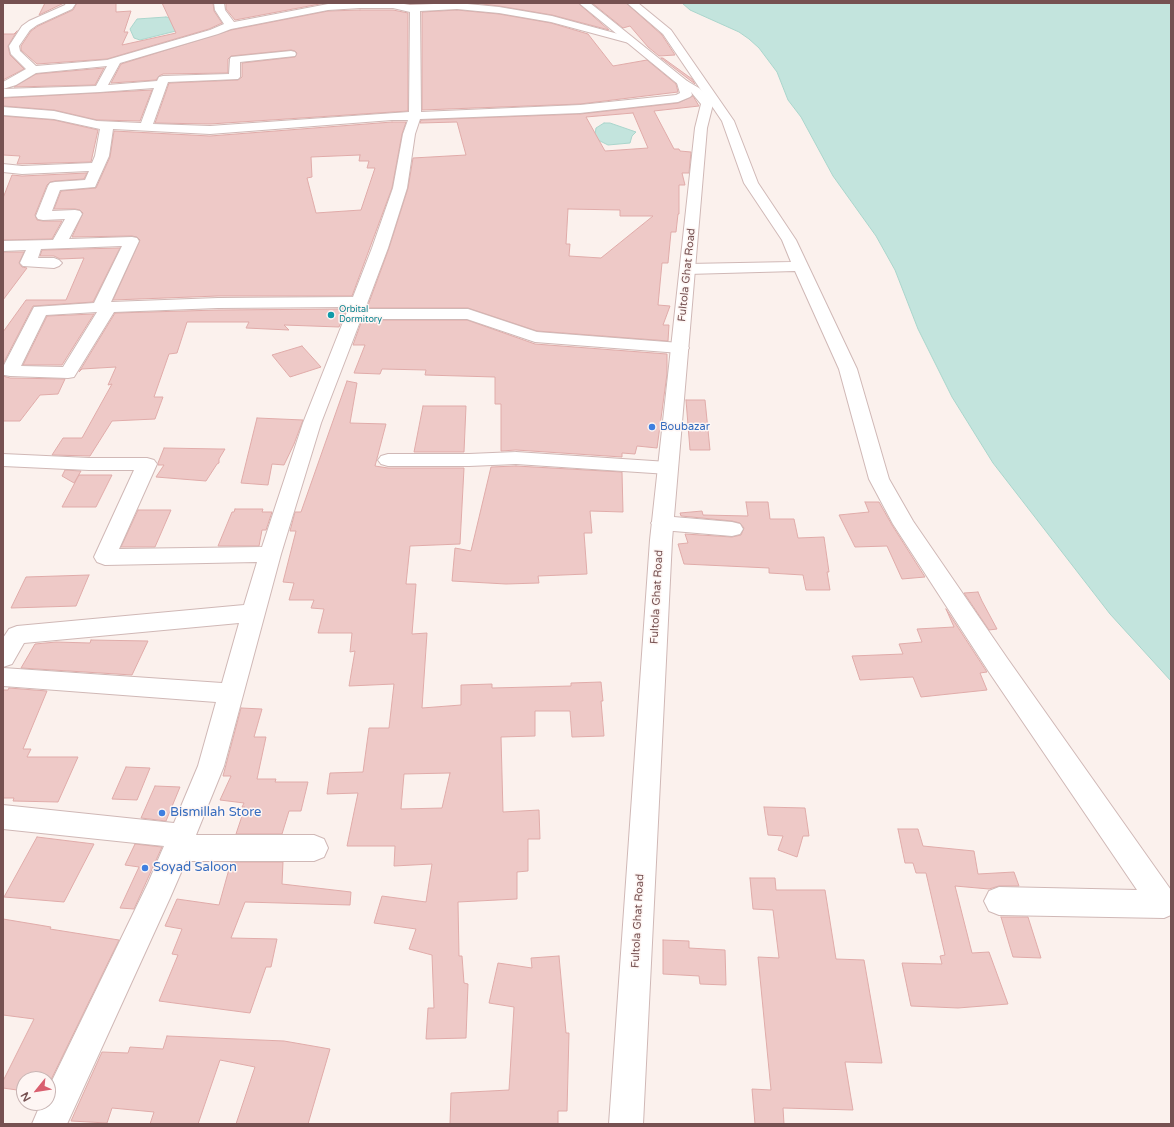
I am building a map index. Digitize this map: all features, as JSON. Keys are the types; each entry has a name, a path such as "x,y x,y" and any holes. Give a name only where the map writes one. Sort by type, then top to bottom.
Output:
{"street":[{"path":"33,70 16,53 14,46 26,28 33,23 69,7 71,3"},
{"path":"219,3 223,15 232,25"},
{"path":"292,3 292,6 302,12"},
{"name":"Fultola Ghat Road","path":"584,3 683,83 701,95 706,104 701,128 662,523 626,1124"},
{"path":"632,3 667,32 728,121 751,183 789,240 848,368 879,478 904,524 998,665 1164,904 999,901"},
{"path":"3,86 12,83 33,70 116,61 206,35 232,25 328,7 360,5 393,5 410,8 457,6 499,10 552,19 629,40"},
{"path":"49,1124 160,888 210,766 270,554 312,422 380,248 400,188 409,134 414,116 415,11 410,8"},
{"path":"3,54 16,53"},
{"path":"145,128 163,79 234,77 235,59 291,54"},
{"path":"100,89 116,61"},
{"path":"3,112 54,115 96,126 210,130 272,124 392,116 575,109 670,100 686,95 683,83"},
{"path":"3,93 100,89 161,84"},
{"path":"272,124 273,140"},
{"path":"59,243 75,214 43,216 55,186 90,184 102,156 107,126"},
{"path":"3,168 22,170 97,166"},
{"path":"3,246 132,241 105,307 68,373 10,371 40,310 105,307 218,303 468,314 535,337 680,348"},
{"path":"36,244 28,263 54,263"},
{"path":"688,269 801,266"},
{"path":"388,460 469,460 516,458 668,468"},
{"path":"3,460 89,464 147,464 105,557 270,554"},
{"path":"662,523 732,529"},
{"path":"3,658 17,634 253,613"},
{"path":"3,677 231,693"},
{"path":"3,817 179,842 314,848"}],"water":[{"path":"682,3 1171,3 1171,681 1110,614 993,463 952,397 918,329 895,270 876,236 833,176 801,117 788,100 777,72 759,48 749,39 739,32 690,10"},
{"path":"166,17 185,21 176,31 140,40 134,38 130,29 137,19"},
{"path":"604,123 610,123 636,132 632,136 630,143 608,145 598,140 595,134 596,128"}],"building":[{"path":"45,3 64,3 39,15"},
{"path":"77,3 116,3 116,12 131,11 124,32 128,32 122,45 176,33 162,3 213,3 214,11 222,23 209,29 107,59 37,64 21,50 21,46 31,31 38,26 73,10"},
{"path":"226,3 325,3 235,20 226,9"},
{"path":"473,3 578,3 609,30 552,15"},
{"path":"592,3 626,3 662,35 675,55 659,56 648,47 630,26 623,28"},
{"path":"393,10 408,13 408,111 210,124 155,123 169,83 238,80 242,77 242,63 295,57 297,53 291,50 231,56 228,59 228,73 163,74 156,80 111,83 121,64 231,30 328,11"},
{"path":"457,10 499,14 551,23 588,34 613,66 647,60 676,84 678,92 580,104 422,110 422,12"},
{"path":"17,31 8,46 10,55 24,69 3,80 3,34 14,34"},
{"path":"661,58 692,79 695,84"},
{"path":"104,68 95,85 14,87 36,74"},
{"path":"152,90 140,121 97,120 54,110 3,106 3,98"},
{"path":"693,96 699,106 654,111 674,149 691,152 689,173 682,173 685,185 679,185 679,214 676,232 671,232 668,263 662,263 658,305 670,306 663,325 669,325 668,341 537,331 468,308 367,308 389,248 408,188 413,158 466,155 457,122 420,123 421,120 580,114 678,103","holes":["633,113 648,148 605,151 586,117","568,209 620,210 620,216 653,216 601,258 569,256 570,244 566,244"]},
{"path":"3,116 54,120 98,130 91,162 17,164 20,156 3,155"},
{"path":"406,122 402,134 392,188 352,296 218,296 113,300 140,240 137,237 132,236 72,237 83,213 80,210 75,209 54,209 61,191 96,188 110,157 114,131 210,136","holes":["360,155 359,161 369,161 367,168 375,168 361,210 316,213 307,178 312,177 311,157"]},
{"path":"87,173 84,179 55,181 50,182 47,185 35,215 37,220 62,221 52,239 3,240 3,198 12,175 22,176"},
{"path":"120,248 93,302 33,306 3,364 3,332 26,300 66,300 84,258 60,259 54,256 40,256 42,250"},
{"path":"3,252 24,252 19,263 22,267 27,268 3,300"},
{"path":"347,309 339,327 284,325 289,330 246,328 249,322 187,322 177,353 169,354 154,397 163,397 155,419 112,421 90,456 52,455 63,438 82,438 112,384 108,385 116,367 82,369 79,372 115,313 218,310"},
{"path":"94,314 62,365 23,365 47,316"},
{"path":"362,320 467,320 535,344 667,354 667,374 657,448 637,446 635,454 622,453 622,457 516,450 501,451 501,404 495,404 495,377 425,375 426,370 382,369 380,374 354,373 365,345 353,345"},
{"path":"302,346 321,367 290,377 272,355"},
{"path":"3,376 10,378 65,379 58,394 40,395 20,421 3,421"},
{"path":"347,381 357,383 350,423 386,424 375,466 388,468 464,468 460,544 410,546 406,584 416,584 412,634 427,633 422,708 461,705 461,685 492,684 492,688 571,686 571,683 601,682 604,736 572,737 570,711 535,711 535,736 501,737 503,812 539,810 540,839 528,839 528,871 517,872 517,899 458,902 459,956 462,956 464,983 468,984 466,1038 426,1039 428,1008 434,1008 432,955 409,949 416,929 374,923 382,896 426,902 432,864 394,866 395,846 347,846 358,793 327,794 330,773 363,772 369,728 389,728 394,684 349,686 355,651 350,652 352,633 318,633 324,609 311,608 314,600 289,600 294,583 283,582 296,531 290,531 295,512 301,512","holes":["450,773 442,808 401,809 404,774"]},
{"path":"686,400 705,400 710,450 690,450"},
{"path":"423,406 466,406 464,452 414,452"},
{"path":"257,418 303,420 284,465 272,464 268,485 241,483"},
{"path":"164,448 225,449 219,459 219,463 206,481 156,477 164,465 158,465 158,463"},
{"path":"516,466 622,472 623,512 590,511 592,533 584,533 587,574 538,576 539,583 506,584 452,581 455,548 471,551 491,467"},
{"path":"65,470 81,471 74,483 62,476"},
{"path":"79,475 112,475 96,507 62,507"},
{"path":"746,502 768,502 770,519 794,519 798,538 824,537 830,590 806,590 803,575 769,573 769,568 684,564 678,544 688,543 685,534 732,537 741,535 744,528 740,523 732,521 681,516 680,513 702,511 703,515 748,516"},
{"path":"865,502 879,502 925,577 902,579 887,546 855,547 839,515 869,512"},
{"path":"235,509 263,509 262,512 272,512 266,530 262,530 259,546 218,546 232,512 234,512"},
{"path":"138,510 171,510 155,547 121,547"},
{"path":"89,575 76,606 11,608 26,577"},
{"path":"978,592 997,629 989,630 964,593"},
{"path":"946,609 987,672 980,673 987,690 921,697 913,677 860,680 852,656 903,654 899,644 922,642 917,629 954,627"},
{"path":"91,640 148,641 132,675 21,668 35,644 56,642 90,643"},
{"path":"9,688 47,691 23,749 31,749 27,757 78,757 58,802 13,801 14,798 3,798 3,690 8,690"},
{"path":"241,708 262,709 254,737 266,737 257,779 276,779 275,782 308,782 301,811 289,811 282,834 236,834 245,807 242,807 244,803 220,800 231,776 223,776"},
{"path":"126,767 150,768 137,800 112,799"},
{"path":"155,786 180,787 166,821 141,818"},
{"path":"764,807 805,808 809,836 803,836 797,857 778,850 783,836 768,835"},
{"path":"898,829 918,829 923,846 974,851 978,874 1014,872 1019,886 999,886 989,889 955,886 972,953 989,952 1008,1004 958,1008 911,1006 902,963 942,964 940,956 945,955 926,873 916,873 913,863 905,863"},
{"path":"37,837 94,844 64,902 4,897"},
{"path":"135,844 162,847 134,909 120,908 139,867 125,865"},
{"path":"231,862 283,862 282,884 351,892 350,905 245,902 231,938 277,939 271,967 266,967 250,1013 159,1001 178,955 172,954 182,929 165,926 177,899 219,905"},
{"path":"750,878 775,878 776,890 825,890 836,959 864,960 882,1063 845,1062 853,1110 783,1108 784,1124 755,1124 752,1089 771,1090 758,957 779,958 773,910 753,909"},
{"path":"1001,917 1028,917 1041,958 1013,957"},
{"path":"3,919 51,927 50,929 119,940 55,1071 16,1071 16,1090 3,1088 3,1081 34,1019 3,1015"},
{"path":"663,940 689,941 689,948 725,950 726,985 700,984 699,976 663,974"},
{"path":"559,956 566,1033 569,1033 567,1111 558,1111 558,1124 450,1124 451,1093 509,1090 514,1007 489,1003 498,963 532,968 531,958"},
{"path":"167,1036 284,1041 330,1049 308,1124 236,1124 255,1067 220,1060 198,1124 150,1124 154,1112 112,1108 107,1123 71,1121 102,1052 128,1053 130,1047 163,1049"}],"place":[{"name":"Orbital Dormitory","path":"331,315"},
{"name":"Boubazar","path":"652,427"},
{"name":"Bismillah Store","path":"162,813"},
{"name":"Soyad Saloon","path":"145,868"}]}
